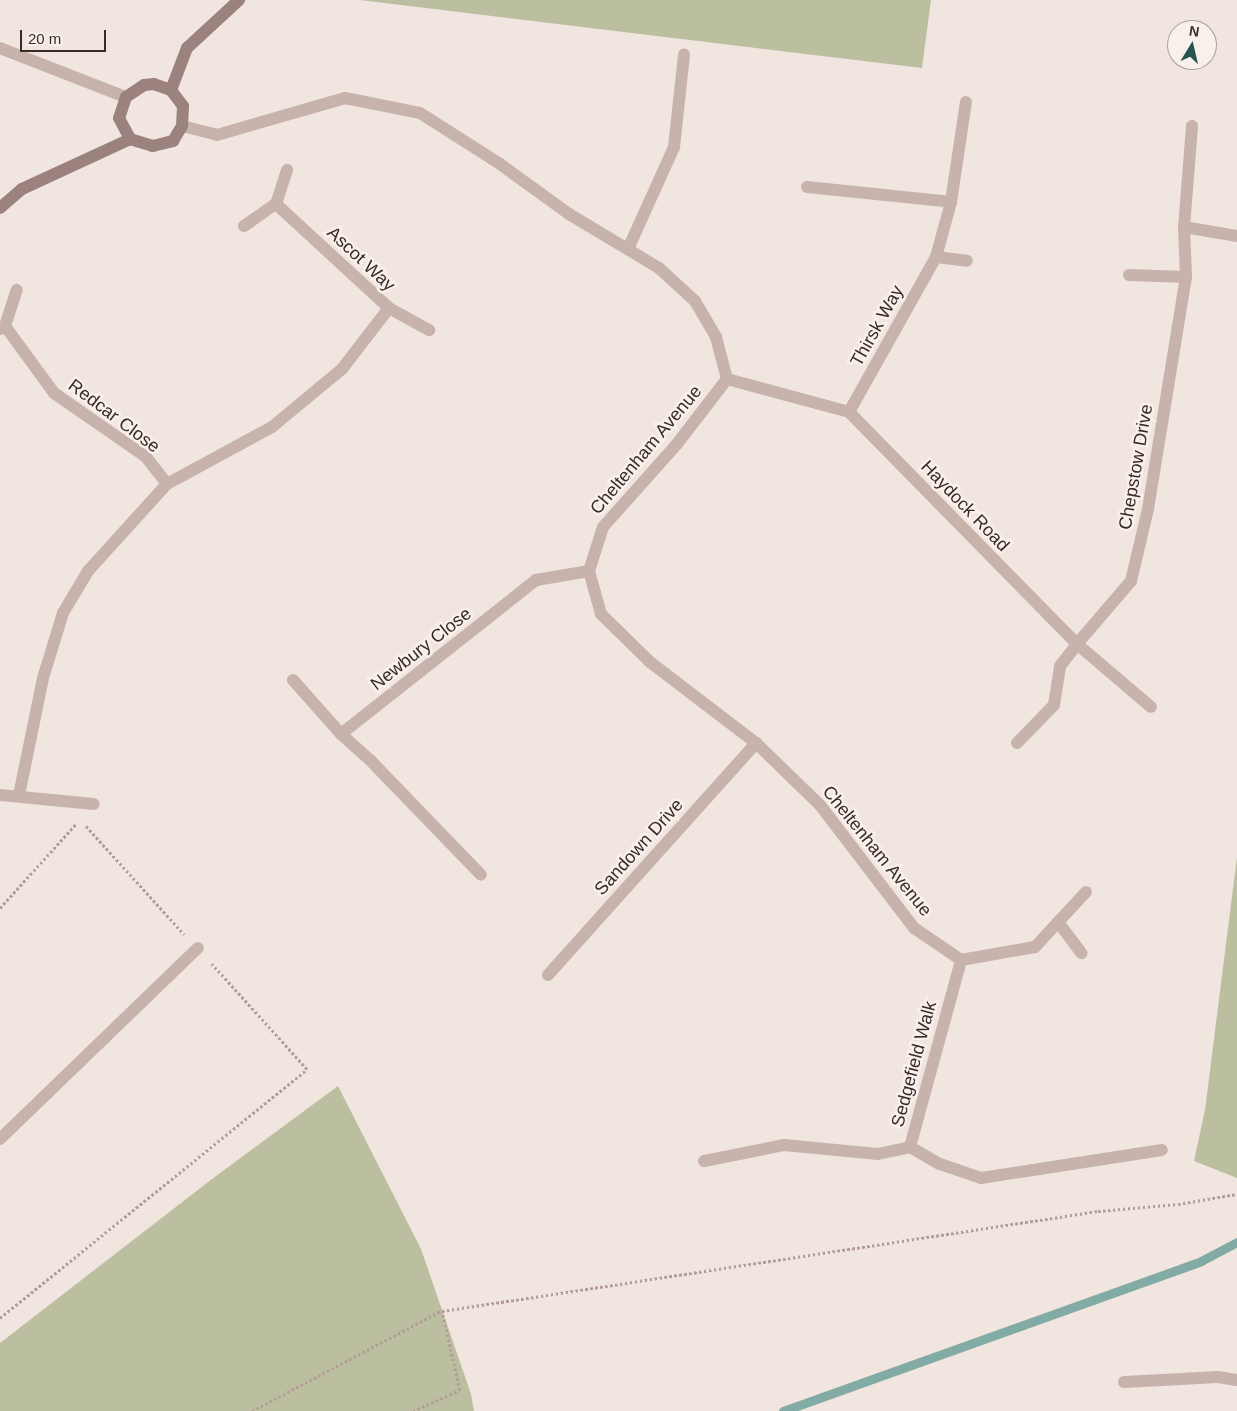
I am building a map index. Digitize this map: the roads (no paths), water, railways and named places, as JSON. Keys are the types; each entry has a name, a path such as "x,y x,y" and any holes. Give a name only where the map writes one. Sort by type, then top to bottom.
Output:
{"street":[{"path":"171,90 187,48 239,0"},
{"path":"0,48 126,97"},
{"path":"628,249 674,147 684,55"},
{"path":"0,208 22,189 130,139 153,146 173,141 182,126 183,106 171,90 154,84 144,85 126,97 119,118 130,139"},
{"name":"Cheltenham Avenue","path":"182,126 216,135 345,98 420,113 500,164 569,214 659,268 695,300 716,337 727,379 676,444 603,527 589,571 601,614 650,662 756,743 820,805 914,928 961,960"},
{"name":"Thirsk Way","path":"849,412 936,257 951,202 966,102"},
{"name":"Chepstow Drive","path":"1017,743 1054,705 1060,666 1131,581 1148,509 1186,277 1184,227 1192,126"},
{"path":"244,226 276,204 287,170"},
{"path":"807,187 951,202"},
{"name":"Ascot Way","path":"276,204 388,308 429,330"},
{"path":"1184,227 1237,236"},
{"path":"936,257 967,262"},
{"path":"1129,275 1186,277"},
{"name":"Redcar Close","path":"17,290 2,327 54,393 146,457 167,484"},
{"path":"19,796 43,678 63,613 88,571 167,484 272,427 342,369 388,308"},
{"path":"727,379 849,412"},
{"name":"Haydock Road","path":"849,412 1077,644 1152,707"},
{"name":"Newbury Close","path":"342,734 536,580 589,571"},
{"path":"293,680 342,734 371,761 481,875"},
{"name":"Sandown Drive","path":"548,975 756,743"},
{"path":"0,794 94,804"},
{"path":"961,960 1035,947 1086,892"},
{"path":"1058,922 1081,953"},
{"path":"0,1139 198,948"},
{"name":"Sedgefield Walk","path":"704,1161 784,1145 878,1154 910,1147 961,960"},
{"path":"910,1147 940,1164 981,1178 1162,1150"},
{"path":"1124,1382 1218,1377 1237,1380"}],"waterway":[{"path":"783,1411 1201,1261 1237,1242"}]}
